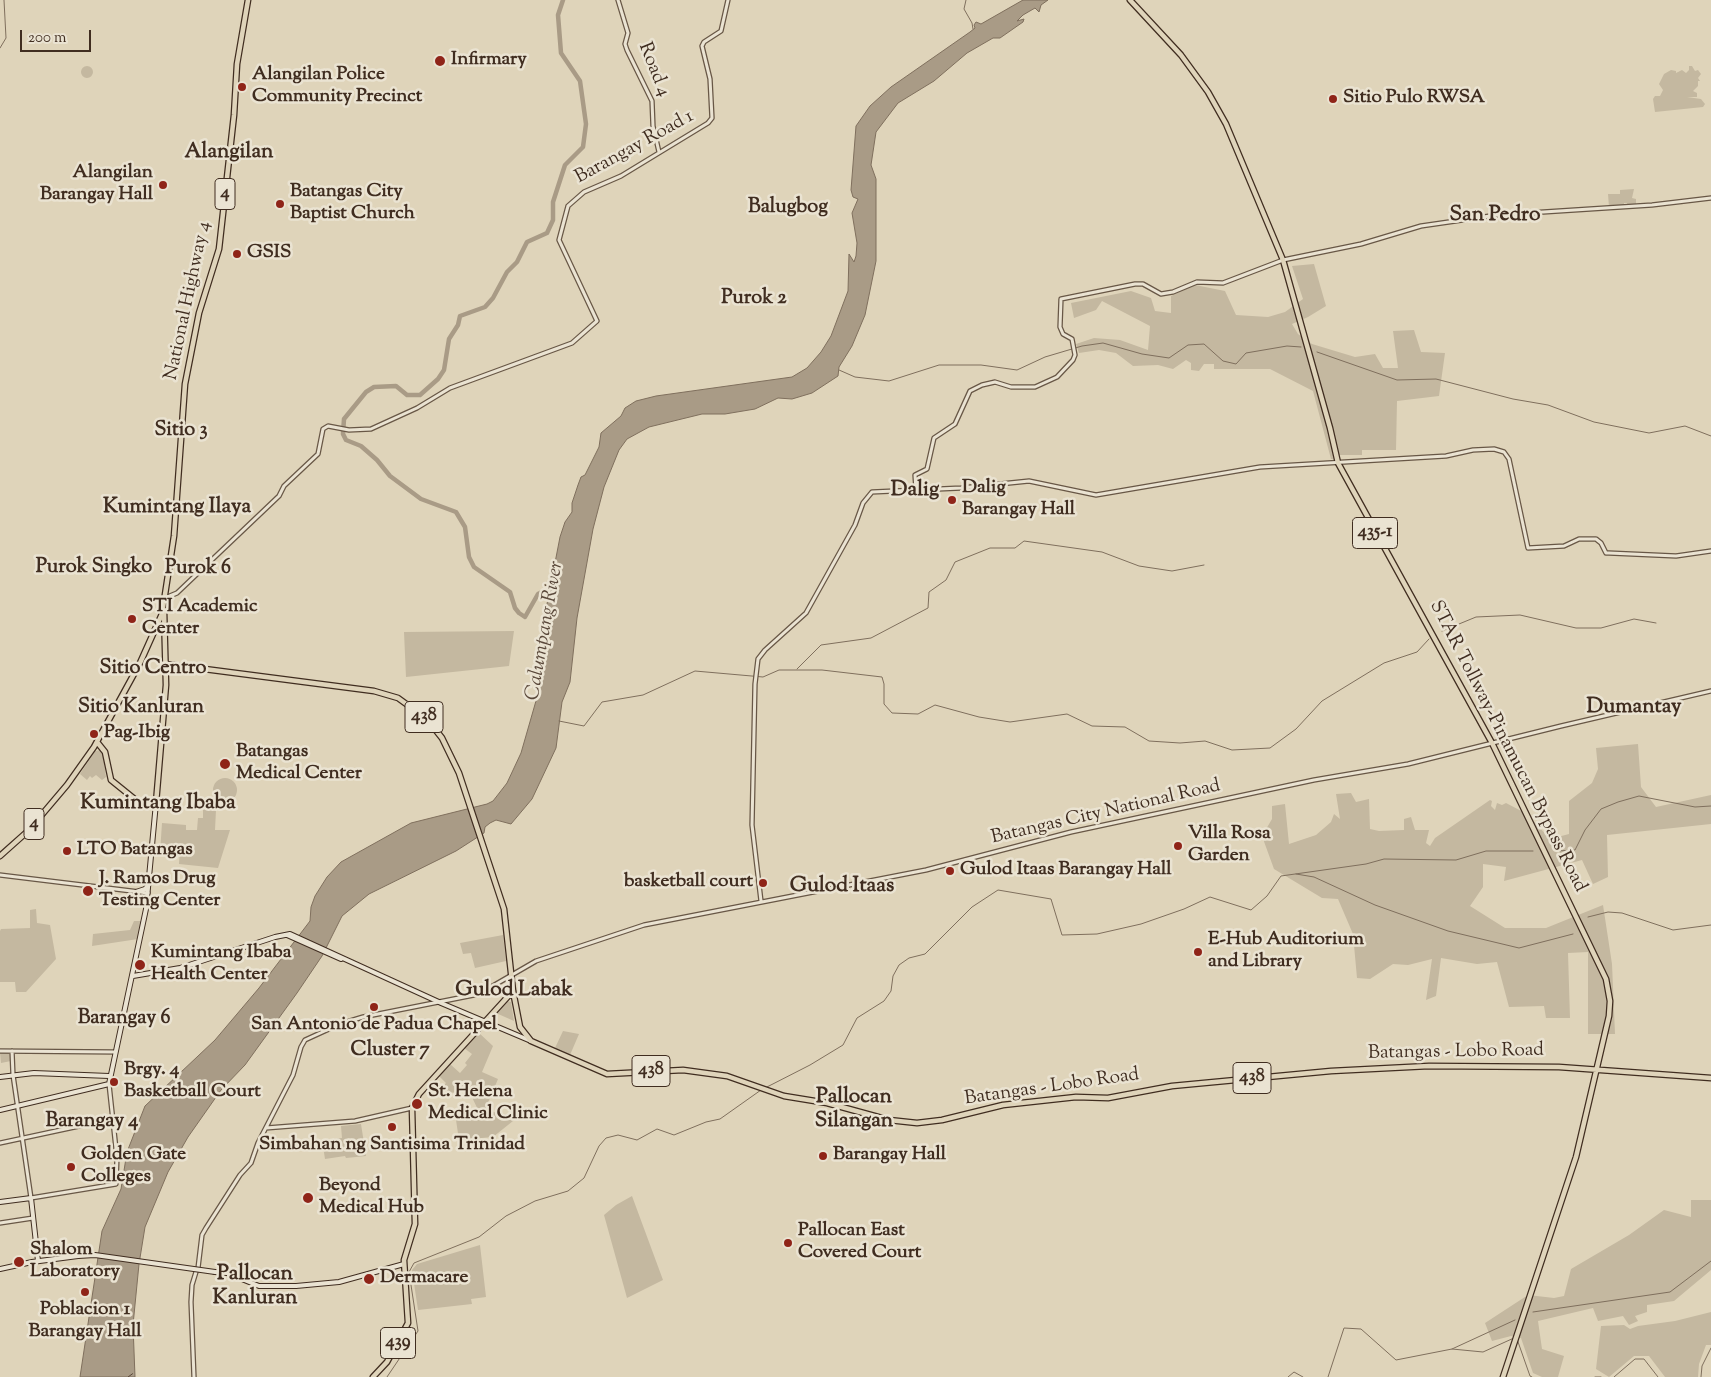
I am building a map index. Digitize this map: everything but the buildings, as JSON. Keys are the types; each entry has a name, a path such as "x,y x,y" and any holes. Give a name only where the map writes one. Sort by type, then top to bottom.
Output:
{"main road":[{"name":"National Highway 4","path":"156,803 166,664 162,621 174,536 185,386 199,312 219,251 234,115 237,64 248,0"},
{"name":"STAR Tollway-Pinamucan Bypass Road","path":"1130,0 1182,55 1208,92 1226,124 1283,260 1338,463 1492,743 1606,979 1610,1008 1572,1174 1503,1377"},
{"name":"4","path":"0,856 21,839 76,773 97,742 162,621"},
{"name":"438","path":"166,664 368,690 398,698 428,719 442,738 458,770 506,916 518,1023 530,1041"},
{"path":"0,1110 108,1084 133,976 149,893 156,803 138,801 111,780 105,752 97,742"},
{"path":"136,892 145,889 150,882"},
{"path":"133,976 146,972 188,966 274,937 287,935 530,1041"},
{"path":"134,970 146,972"},
{"path":"412,1108 419,1094 513,991"},
{"name":"Batangas - Lobo Road","path":"530,1041 607,1074 691,1071 733,1077 765,1091 784,1096 827,1103 889,1120 921,1123 1001,1106 1074,1097 1108,1098 1172,1086 1318,1072 1429,1066 1597,1069 1711,1078"},
{"path":"0,1077 39,1073 109,1076"},
{"name":"439","path":"373,1377 387,1362 408,1323 404,1264 415,1224 412,1108"},
{"path":"0,1202 31,1198 38,1261"},
{"path":"0,1269 38,1261 95,1255 215,1272 227,1272 259,1286 296,1286 339,1282 404,1264"}],"street":[{"name":"Road 4","path":"618,0 628,33 625,44 627,50 652,101 653,126 659,152"},
{"name":"Barangay Road 1","path":"165,598 177,593 279,496 284,486 318,454 323,429 328,426 349,430 371,429 416,408 450,388 568,346 597,321 559,240 568,206 584,192 621,176 708,123 712,118 710,79 702,46 704,42 721,31 728,0"},
{"path":"916,490 915,476 927,469 934,438 955,424 970,391 982,384 994,382 1011,387 1035,387 1061,373 1073,360 1075,352 1072,339 1063,334 1060,327 1061,299 1136,284 1143,284 1159,293 1168,293 1196,282 1223,284 1283,260 1361,244 1412,228 1497,215 1652,205 1711,198"},
{"path":"761,902 752,825 756,676 761,654 806,613 855,525 863,503 872,492 961,488 1029,481 1096,495 1260,467 1457,455 1477,450 1498,450 1506,453 1510,462 1528,548 1564,546 1579,539 1596,539 1601,543 1606,553 1676,556 1711,551"},
{"name":"Batangas City National Road","path":"266,1128 293,1075 306,1040 340,1024 363,1017 479,994 536,961 588,945 631,928 926,870 1071,832 1314,780 1408,764 1711,691"},
{"path":"0,876 149,893"},
{"path":"0,1051 114,1052"},
{"path":"12,1051 13,1075 31,1198 116,1184 117,1158 108,1084"},
{"path":"194,1377 191,1302 192,1285 198,1269 202,1235 240,1175 251,1163 266,1128 355,1121 412,1108"},
{"path":"0,1142 112,1119"},
{"path":"0,1223 33,1218"}],"shaded area":[{"path":"87,66 93,72 87,78 81,72"},
{"path":"1689,66 1692,66 1695,71 1698,70 1701,74 1698,78 1700,81 1698,81 1698,86 1693,91 1697,93 1697,97 1687,97 1701,99 1705,104 1703,107 1655,112 1653,99 1655,96 1660,96 1663,90 1659,84 1664,74 1671,70 1676,71 1676,73 1682,70 1686,73 1689,70"},
{"path":"1634,189 1632,198 1636,199 1636,205 1627,206 1627,203 1624,203 1624,206 1609,207 1608,194 1620,194 1620,190"},
{"path":"1314,264 1326,306 1292,324 1298,334 1312,344 1355,357 1375,354 1383,368 1398,368 1393,331 1414,330 1421,352 1445,353 1439,396 1397,401 1396,450 1362,450 1362,455 1339,455 1338,459 1331,459 1313,391 1270,369 1214,369 1214,364 1204,364 1199,371 1191,370 1191,363 1186,360 1173,369 1158,365 1133,366 1116,353 1099,350 1079,353 1076,344 1094,338 1120,340 1148,350 1150,326 1102,301 1096,310 1074,318 1071,303 1131,291 1151,298 1155,311 1171,313 1171,296 1195,285 1225,291 1236,315 1268,317 1285,312 1303,299 1292,266"},
{"path":"514,631 509,666 406,677 404,632"},
{"path":"1638,744 1641,787 1656,807 1711,795 1711,824 1607,835 1608,877 1593,884 1582,860 1504,881 1506,867 1483,864 1483,887 1470,906 1505,928 1546,928 1603,905 1612,964 1615,1034 1588,1034 1588,952 1568,953 1570,1018 1546,1018 1544,1006 1509,1007 1497,962 1477,964 1441,958 1436,996 1426,1000 1432,959 1408,965 1393,964 1370,979 1357,978 1353,934 1338,899 1322,898 1274,869 1262,836 1272,819 1272,806 1285,804 1289,844 1316,835 1331,822 1334,814 1340,819 1336,794 1351,793 1356,802 1369,799 1370,829 1379,831 1404,830 1404,819 1411,817 1415,830 1429,830 1426,843 1430,846 1435,838 1490,800 1492,801 1491,806 1495,810 1497,803 1502,805 1506,803 1527,814 1550,839 1569,834 1569,801 1592,783 1598,769 1596,748"},
{"path":"100,750 103,755 106,777 102,780 96,775 92,778 90,776 87,780 80,774 95,751"},
{"path":"220,778 230,778 237,785 237,795 230,802 220,802 213,795 213,785"},
{"path":"203,809 216,810 215,830 230,830 218,868 179,864 180,849 173,848 172,854 160,853 162,823 186,825 186,830 197,830 198,818 203,818"},
{"path":"36,909 37,923 50,925 56,959 26,992 16,992 15,982 0,982 0,931 1,929 30,928 30,910"},
{"path":"134,921 141,921 138,939 92,946 93,934 130,930"},
{"path":"503,935 506,961 475,968 471,953 463,954 460,943"},
{"path":"507,1001 511,1002 514,1021 496,1013"},
{"path":"563,1031 579,1034 570,1055 555,1048"},
{"path":"478,1032 493,1046 482,1072 498,1079 485,1110 518,1117 493,1137 459,1140 456,1120 481,1116 469,1091 439,1094 438,1091 446,1083 439,1076 450,1064 460,1073 467,1065 465,1063 472,1054 464,1048"},
{"path":"0,1052 11,1052 11,1061 1,1063"},
{"path":"361,1124 366,1156 346,1158 345,1156 325,1159 322,1140 342,1138 341,1126"},
{"path":"632,1196 663,1280 627,1298 604,1215 616,1205"},
{"path":"1691,1200 1711,1200 1711,1270 1674,1301 1647,1305 1647,1312 1635,1316 1638,1321 1629,1325 1623,1316 1598,1321 1593,1308 1538,1321 1542,1349 1564,1356 1558,1377 1542,1377 1533,1373 1521,1338 1511,1336 1492,1341 1485,1323 1528,1295 1554,1298 1564,1296 1571,1269 1629,1235 1664,1210 1691,1217"},
{"path":"480,1245 486,1297 471,1299 472,1304 418,1310 412,1270 417,1264"},
{"path":"1711,1312 1711,1345 1706,1345 1699,1364 1698,1377 1665,1377 1649,1356 1634,1356 1609,1377 1596,1369 1601,1326 1624,1325 1630,1329"}],"water":[{"name":"Calumpang River","path":"1023,0 1048,0 1041,5 1039,12 1035,8 1023,15 1017,21 1024,19 1023,22 1000,38 993,38 967,53 934,81 898,103 876,132 871,165 876,179 876,261 865,315 852,346 839,367 838,376 812,393 792,399 778,398 755,409 725,414 702,414 649,427 627,439 619,450 604,487 593,529 577,618 570,682 562,702 556,748 532,799 511,824 496,820 490,823 485,827 484,833 456,851 369,894 342,916 322,956 297,993 245,1065 221,1090 188,1137 168,1172 145,1227 139,1264 133,1325 135,1377 80,1377 102,1231 121,1189 127,1152 145,1106 215,1040 259,988 310,921 311,907 315,896 327,877 341,862 411,823 487,804 493,801 507,783 521,753 542,680 547,604 560,537 565,522 572,512 572,503 581,477 585,475 599,447 601,433 621,416 625,408 636,401 656,396 792,377 807,368 821,352 831,336 848,291 849,254 854,262 856,256 857,243 852,213 858,199 853,197 851,190 856,126 870,106 891,87 970,32 975,28 976,22 981,24"}],"waterway":[{"path":"0,48 6,38 4,0"},
{"name":"Calumpang River","path":"554,586 538,594 525,617 519,613 515,608 510,592 474,567 469,557 465,527 456,512 421,499 390,476 377,460 361,446 346,440 343,434 344,419 366,392 374,387 396,386 407,395 420,395 438,379 444,370 449,339 458,325 460,316 485,307 493,298 507,272 517,262 527,242 547,233 553,220 553,202 565,165 583,147 586,124 580,81 561,53 558,15 563,0"},
{"path":"966,0 964,9 972,23 973,29"},
{"path":"839,370 855,377 889,381 939,365 981,365 1017,370 1045,357 1082,346 1103,343 1142,354 1169,358 1188,345 1204,344 1223,361 1236,364 1246,353 1287,346 1301,347"},
{"path":"1317,352 1397,380 1436,379 1513,399 1548,405 1594,422 1649,433 1685,426 1711,436"},
{"path":"797,669 821,645 871,638 928,608 929,592 946,580 955,562 990,548 1015,548 1024,541 1102,552 1139,566 1172,571 1204,565"},
{"path":"1442,631 1476,617 1520,615 1576,628 1601,628 1634,619 1656,623"},
{"path":"559,721 584,726 602,702 643,695 695,671 763,677 779,670 822,670 882,677 884,704 892,713 918,714 935,705 979,717 1010,722 1067,714 1092,726 1125,727 1149,741 1180,743 1205,741 1232,750 1270,748 1296,729 1322,701 1384,663 1417,652 1429,639"},
{"path":"1557,851 1575,850 1585,830 1601,809 1618,802 1639,796 1695,807 1711,806"},
{"path":"765,1088 810,1065 843,1045 857,1018 884,1001 891,991 893,976 899,965 909,958 925,954 972,907 998,890 1051,899 1062,935 1097,934 1141,924 1184,909 1210,897 1251,910 1267,896 1281,876 1366,864 1384,859 1456,860 1486,851 1533,851"},
{"path":"1296,874 1314,877 1375,905 1448,931 1519,948 1573,934"},
{"path":"1588,917 1608,912 1622,913 1673,930 1711,925"},
{"path":"387,1377 418,1331 409,1272 414,1263 479,1237 506,1216 535,1201 568,1191 584,1178 599,1146 606,1138 618,1135 637,1140 657,1129 674,1135 706,1122 720,1119 761,1090"},
{"path":"1533,1312 1670,1292 1711,1261"},
{"path":"1452,1349 1515,1320"},
{"path":"1328,1377 1344,1328 1361,1329 1396,1360 1452,1349 1483,1352 1514,1338"},
{"path":"1517,1339 1532,1377"},
{"path":"1701,1377 1702,1366 1711,1348"},
{"path":"1614,1377 1635,1359 1644,1359 1658,1377"},
{"path":"1288,1377 1294,1372 1303,1377"},
{"path":"1595,1377 1601,1377"}],"ferry route":[{"path":"128,1377 135,1372"}],"place":[{"name":"Infirmary","path":"440,61"},
{"name":"Alangilan Police Community Precinct","path":"242,87"},
{"name":"Sitio Pulo RWSA","path":"1333,99"},
{"name":"Alangilan Barangay Hall","path":"163,185"},
{"name":"Batangas City Baptist Church","path":"280,204"},
{"name":"GSIS","path":"237,254"},
{"name":"Dalig Barangay Hall","path":"952,500"},
{"name":"STI Academic Center","path":"132,619"},
{"name":"Pag-Ibig","path":"94,734"},
{"name":"Batangas Medical Center","path":"225,764"},
{"name":"Villa Rosa Garden","path":"1178,846"},
{"name":"LTO Batangas","path":"67,851"},
{"name":"Gulod Itaas Barangay Hall","path":"950,871"},
{"name":"basketball court","path":"763,883"},
{"name":"J. Ramos Drug Testing Center","path":"88,891"},
{"name":"E-Hub Auditorium and Library","path":"1198,952"},
{"name":"Kumintang Ibaba Health Center","path":"140,965"},
{"name":"San Antonio de Padua Chapel","path":"374,1007"},
{"name":"Brgy. 4 Basketball Court","path":"114,1082"},
{"name":"St. Helena Medical Clinic","path":"417,1104"},
{"name":"Simbahan ng Santisima Trinidad","path":"392,1127"},
{"name":"Barangay Hall","path":"823,1156"},
{"name":"Golden Gate Colleges","path":"71,1167"},
{"name":"Beyond Medical Hub","path":"308,1198"},
{"name":"Pallocan East Covered Court","path":"788,1243"},
{"name":"Shalom Laboratory","path":"19,1262"},
{"name":"Dermacare","path":"369,1279"},
{"name":"Poblacion 1 Barangay Hall","path":"85,1292"}],"district":[{"name":"Alangilan","path":"229,153"},
{"name":"Balugbog","path":"788,209"},
{"name":"San Pedro","path":"1495,216"},
{"name":"Purok 2","path":"754,300"},
{"name":"Sitio 3","path":"181,432"},
{"name":"Dalig","path":"915,491"},
{"name":"Kumintang Ilaya","path":"177,508"},
{"name":"Purok Singko","path":"94,569"},
{"name":"Purok 6","path":"198,570"},
{"name":"Sitio Centro","path":"153,670"},
{"name":"Dumantay","path":"1634,708"},
{"name":"Sitio Kanluran","path":"141,709"},
{"name":"Kumintang Ibaba","path":"158,804"},
{"name":"Gulod Itaas","path":"842,887"},
{"name":"Gulod Labak","path":"514,991"},
{"name":"Barangay 6","path":"124,1020"},
{"name":"Cluster 7","path":"390,1052"},
{"name":"Pallocan Silangan","path":"854,1110"},
{"name":"Barangay 4","path":"92,1123"},
{"name":"Pallocan Kanluran","path":"255,1287"}]}
